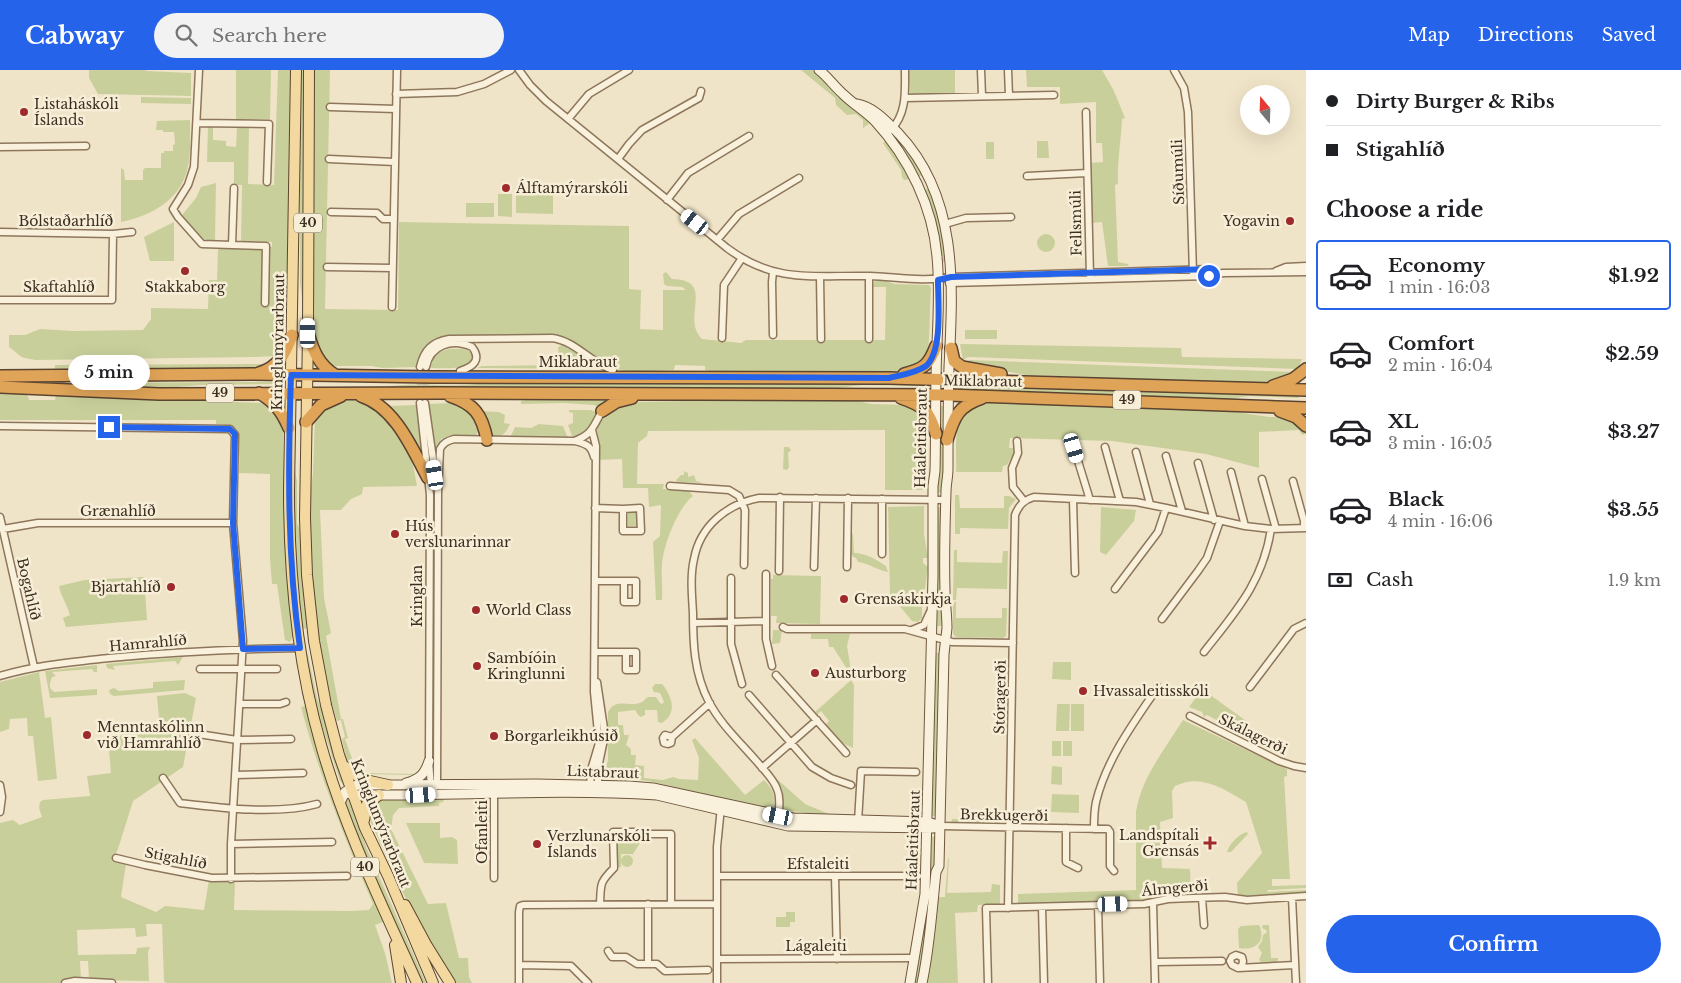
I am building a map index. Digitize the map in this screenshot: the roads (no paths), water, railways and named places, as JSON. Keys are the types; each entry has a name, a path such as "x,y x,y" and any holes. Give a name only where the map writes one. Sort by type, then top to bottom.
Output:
{"highway":[{"path":"308,333 313,351 326,369 335,375"},
{"path":"253,374 272,368 279,362 287,349 292,335"},
{"path":"889,378 919,370 925,366 932,358 936,346"},
{"path":"950,348 954,361 962,367 1008,375 1024,381"},
{"path":"1260,389 1293,379 1306,369"},
{"path":"426,370 460,371"},
{"name":"Miklabraut","path":"0,376 335,375 426,370 718,377 949,378 1306,390"},
{"path":"613,370 623,372 697,372 718,377"},
{"name":"Miklabraut","path":"0,386 159,394 948,395 1306,408"},
{"path":"259,393 280,409 289,428"},
{"path":"306,422 321,405 350,393 368,399 386,410 397,424 428,478"},
{"path":"441,393 461,399 474,408 483,423 487,440"},
{"path":"602,412 616,402 646,394"},
{"path":"887,395 914,403 923,408 929,414 936,434"},
{"path":"947,440 953,422 961,408 986,396"},
{"path":"1261,406 1296,416 1306,426"}],"main road":[{"name":"Kringlumýrarbraut","path":"296,70 289,428 289,529 293,598 306,682 320,744 333,784 365,867 416,983"},
{"name":"Kringlumýrarbraut","path":"309,70 306,393 307,575 314,641 326,705 350,791 433,983"},
{"path":"300,648 307,650 313,673 316,677 320,678"},
{"path":"342,763 362,779 388,785"},
{"path":"365,828 365,808 371,800 379,795"},
{"path":"388,876 450,983"},
{"path":"392,929 401,983"}],"street":[{"path":"199,70 196,153 192,176 174,209 178,217 202,244 266,246 266,302"},
{"path":"392,308 397,70"},
{"path":"396,94 457,92 484,84 510,70"},
{"name":"Fellsmúli","path":"519,70 536,91 568,119 717,240 742,258 773,272 792,276 869,276 938,280 1193,273 1212,269 1217,274 1275,271 1286,273 1306,272"},
{"path":"568,119 589,94 629,70"},
{"name":"Háaleitisbraut","path":"819,70 846,97 857,104 869,107 890,131 912,149 928,173 945,224 951,280 946,500 945,589 947,622 941,826 939,866 936,872 930,938 922,983"},
{"path":"890,131 901,117 905,98 905,70"},
{"path":"981,70 982,96"},
{"path":"1008,70 1009,96"},
{"name":"Síðumúli","path":"1174,70 1184,88 1188,112 1193,273"},
{"path":"618,159 642,130 699,98 701,91"},
{"path":"905,98 1054,95"},
{"path":"330,107 396,109"},
{"name":"Fellsmúli","path":"1086,112 1090,276"},
{"path":"197,123 269,124 267,182"},
{"name":"Háaleitisbraut","path":"890,131 925,202 936,243 938,280 928,826 924,903 910,983"},
{"path":"667,200 688,174 749,136"},
{"path":"0,147 86,146"},
{"path":"329,159 395,162"},
{"name":"Fellsmúli","path":"1027,176 1087,173"},
{"path":"717,240 739,214 799,178"},
{"path":"232,245 234,188"},
{"path":"331,212 377,213 384,218 394,219"},
{"path":"945,224 966,218 1011,217"},
{"name":"Bólstaðarhlíð","path":"0,232 113,234 132,232"},
{"name":"Skaftahlíð","path":"0,300 112,300 113,234"},
{"path":"722,338 724,285 742,258"},
{"name":"Fellsmúli","path":"1275,271 1286,267 1306,266"},
{"path":"327,267 392,268"},
{"path":"772,335 773,272"},
{"path":"869,276 869,339"},
{"path":"820,277 821,339"},
{"path":"426,370 424,354 430,346 440,341 449,339 552,338 571,344 606,368 613,370"},
{"path":"426,370 429,356 438,347 448,344 467,345 474,350 476,359 472,367 460,371"},
{"name":"Kringlan","path":"434,786 429,760 430,495 422,403 438,493"},
{"path":"574,441 583,438 592,430 602,412"},
{"path":"0,426 230,429 235,434 233,523 243,649 231,844 231,879"},
{"path":"592,430 596,446 595,674 605,735 594,789"},
{"name":"Kringlan","path":"434,786 440,449 442,445 454,439 574,441"},
{"path":"574,441 590,446 595,459"},
{"path":"1017,441 1018,452 1012,468 1013,487 1024,501 1034,497 1120,501 1150,504 1245,526 1274,529 1305,528 1293,481"},
{"path":"1105,447 1120,501"},
{"path":"1074,448 1090,500"},
{"path":"1136,452 1150,504"},
{"path":"1166,456 1182,511"},
{"path":"1162,619 1207,558 1217,520 1198,463"},
{"path":"1231,472 1245,526"},
{"path":"1204,652 1241,604 1263,566 1274,529 1262,479"},
{"path":"670,486 730,490 739,496 744,510 744,565"},
{"path":"779,570 780,497"},
{"path":"778,820 779,799 777,789 762,768 726,727 710,703 700,681 696,664 692,574 696,550 705,532 714,521 729,509 742,502 759,498 946,500"},
{"path":"814,567 816,498"},
{"path":"847,567 848,498"},
{"path":"882,499 882,554"},
{"path":"1073,499 1075,572"},
{"name":"Stóragerði","path":"1008,908 1015,515 1018,507 1024,501"},
{"path":"595,508 640,508 641,531 623,531 623,509"},
{"path":"1115,589 1158,532 1166,508"},
{"name":"Bogahlíð","path":"0,517 34,667"},
{"name":"Grænahlíð","path":"3,529 38,523 233,523"},
{"path":"766,574 765,622 767,650 772,666"},
{"path":"731,578 731,644 742,684"},
{"path":"595,581 624,581"},
{"name":"Háaleitisbraut","path":"912,630 925,623 932,603"},
{"path":"693,623 765,622"},
{"path":"1250,686 1294,629 1306,623"},
{"path":"783,627 786,629 912,630 952,642 1013,643"},
{"name":"Hamrahlíð","path":"0,676 34,667 160,653 300,648"},
{"path":"595,652 626,652"},
{"path":"200,669 276,669"},
{"path":"776,675 846,753"},
{"path":"1094,829 1096,803 1106,772 1117,750 1158,687"},
{"path":"748,696 808,762 830,778 851,785"},
{"path":"240,704 280,704 286,702"},
{"path":"672,737 710,703"},
{"name":"Skálagerði","path":"1190,716 1279,761 1288,765 1306,768"},
{"path":"762,768 817,720"},
{"path":"192,733 238,740 290,739"},
{"path":"399,785 422,776 426,771 429,760"},
{"path":"858,824 861,771 916,772"},
{"path":"235,775 303,773"},
{"path":"163,778 180,803 233,809 302,808 317,804"},
{"path":"333,784 350,791 341,798 340,803"},
{"path":"0,785 2,797 0,812"},
{"name":"Listabraut","path":"350,791 357,785 494,789 652,788 778,820 810,819 858,824 941,826"},
{"path":"412,795 434,786 447,794"},
{"name":"Listabraut","path":"350,791 379,795 412,795 447,794 494,789"},
{"name":"Ofanleiti","path":"494,789 494,878"},
{"path":"717,983 717,876 721,807"},
{"name":"Brekkugerði","path":"941,826 1110,830 1110,866 1114,871"},
{"name":"Brekkugerði","path":"1066,828 1066,862 1078,868"},
{"path":"600,904 601,884 603,879 614,868 613,832 634,832"},
{"path":"642,834 671,834 671,904"},
{"path":"231,844 332,842"},
{"name":"Stigahlíð","path":"116,858 201,876 231,879 347,876"},
{"name":"Efstaleiti","path":"717,876 918,876"},
{"path":"835,876 837,959"},
{"name":"Álmgerði","path":"988,983 986,908 1153,903 1168,899 1225,897 1247,900 1306,896"},
{"path":"1292,897 1296,983"},
{"path":"1202,898 1204,925"},
{"path":"1153,903 1155,983"},
{"path":"648,904 648,964"},
{"path":"519,983 520,906 717,904"},
{"path":"1098,905 1100,983"},
{"path":"1042,906 1044,983"},
{"path":"608,951 612,957 626,957 637,964 657,964 665,971 708,970"},
{"name":"Lágaleiti","path":"717,959 914,958"},
{"path":"1155,962 1222,961"},
{"path":"1238,968 1295,965"},
{"path":"519,966 571,966 588,983"},
{"path":"65,983 74,981 112,983"}],"tunnel":[{"path":"425,395 426,367"},
{"path":"420,375 420,403"}],"place":[{"name":"Listaháskóli Íslands","path":"24,112"},
{"name":"Álftamýrarskóli","path":"506,188"},
{"name":"Yogavin","path":"1290,221"},
{"name":"Stakkaborg","path":"185,271"},
{"name":"Hús verslunarinnar","path":"395,534"},
{"name":"Bjartahlíð","path":"171,587"},
{"name":"Grensáskirkja","path":"844,599"},
{"name":"World Class","path":"476,610"},
{"name":"Sambíóin Kringlunni","path":"477,666"},
{"name":"Austurborg","path":"815,673"},
{"name":"Hvassaleitisskóli","path":"1083,691"},
{"name":"Menntaskólinn við Hamrahlíð","path":"87,735"},
{"name":"Borgarleikhúsið","path":"494,736"},
{"name":"Landspítali Grensás","path":"1210,843"},
{"name":"Verzlunarskóli Íslands","path":"537,844"}]}
